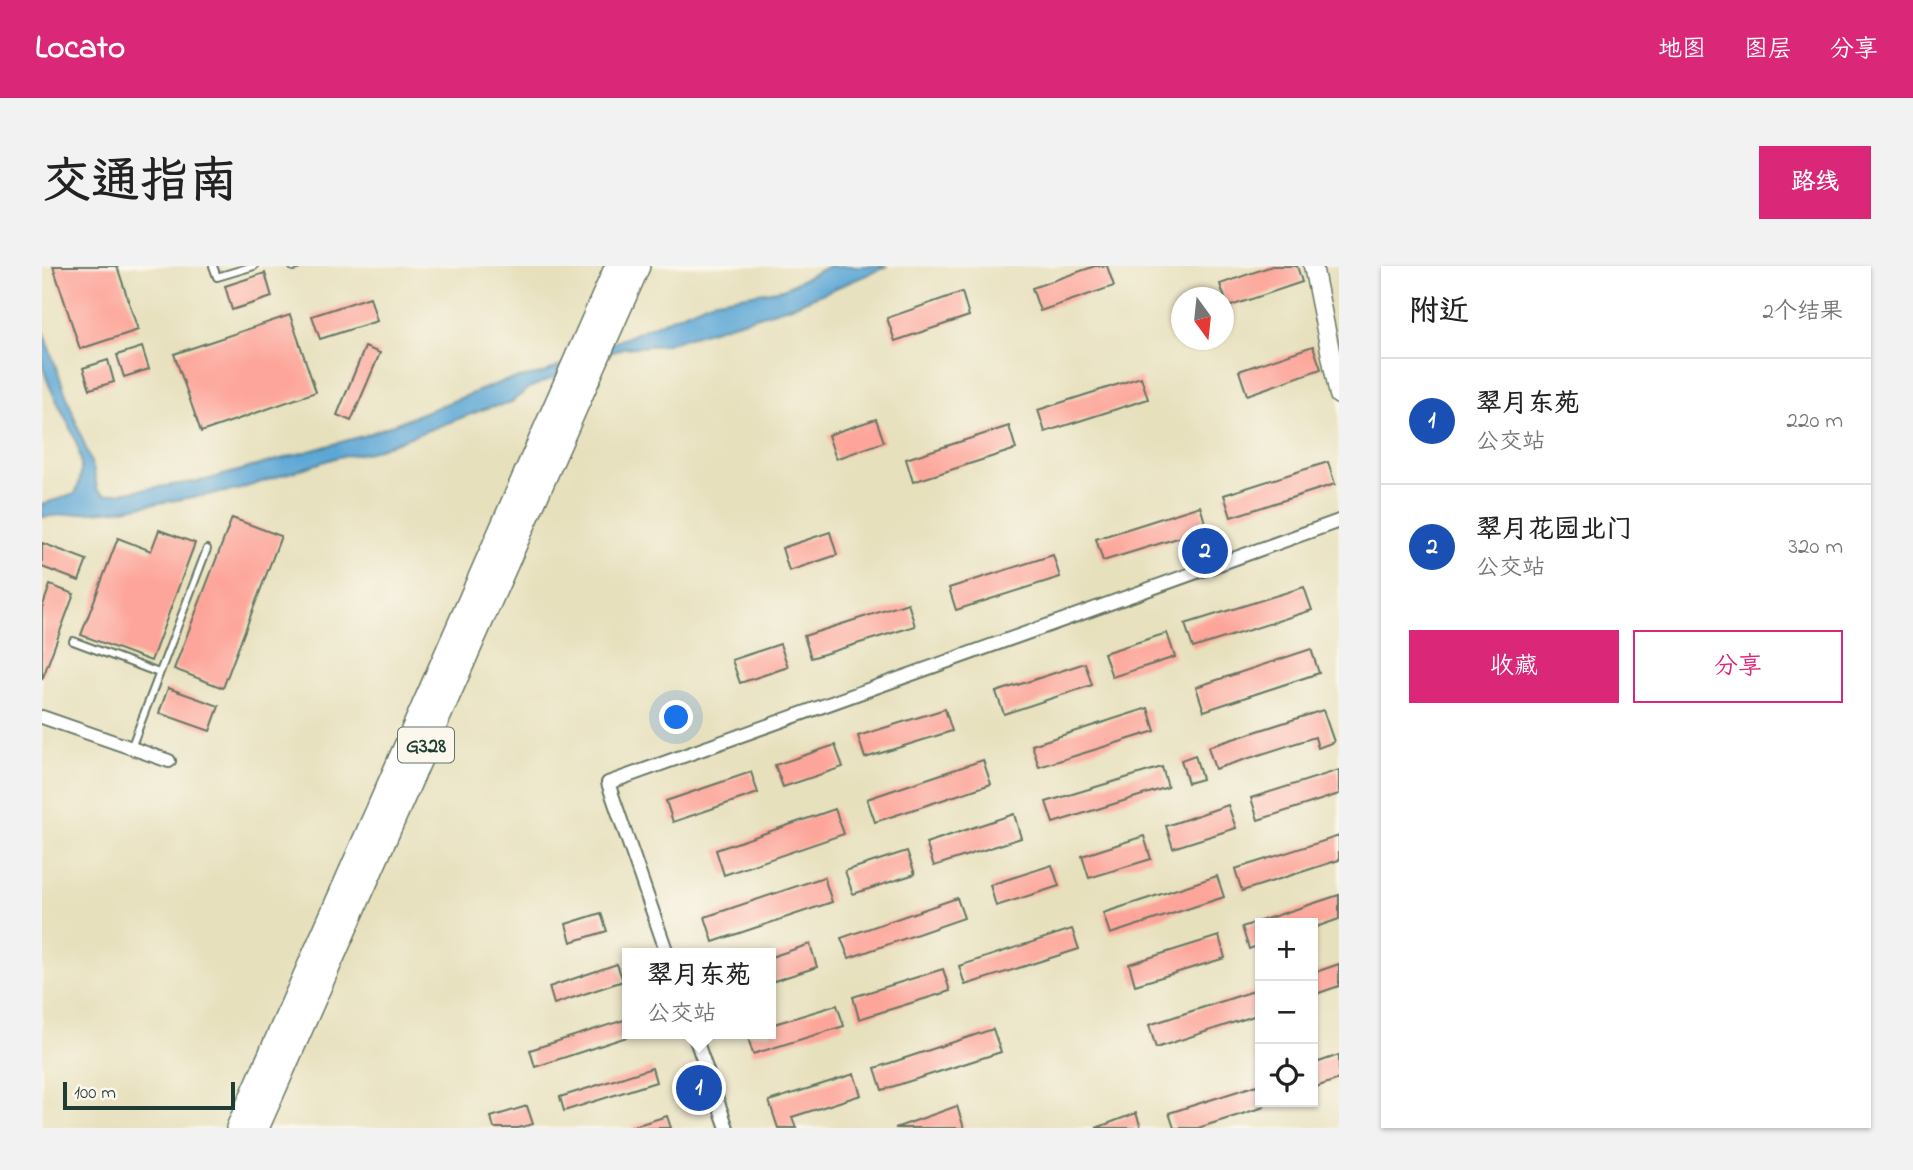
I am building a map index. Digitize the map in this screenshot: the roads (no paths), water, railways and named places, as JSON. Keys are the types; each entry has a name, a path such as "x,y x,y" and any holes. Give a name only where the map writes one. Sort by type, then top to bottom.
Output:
{"highway":[{"name":"G328","path":"238,1128 569,376 592,352 617,266"},
{"name":"G328","path":"257,1128 592,352 638,266"}],"street":[{"path":"1313,266 1339,395"},
{"path":"665,948 608,783 1339,521"},
{"path":"42,717 169,761"},
{"path":"696,1039 727,1128"}],"lane":[{"path":"213,266 217,277 254,266"},
{"path":"131,748 207,549"},
{"path":"73,641 159,673"}],"water":[{"path":"829,266 888,266 795,305 663,345 622,348 529,388 509,404 490,407 370,452 338,457 237,490 116,510 42,517 42,504 75,494 81,460 77,443 46,378 42,361 42,329 94,471 97,489 105,495 206,480 366,435 504,381 541,374 711,301 783,289"}],"place":[{"name":"翠月花园北门","path":"1205,551"},
{"name":"翠月东苑","path":"699,1088"}]}
